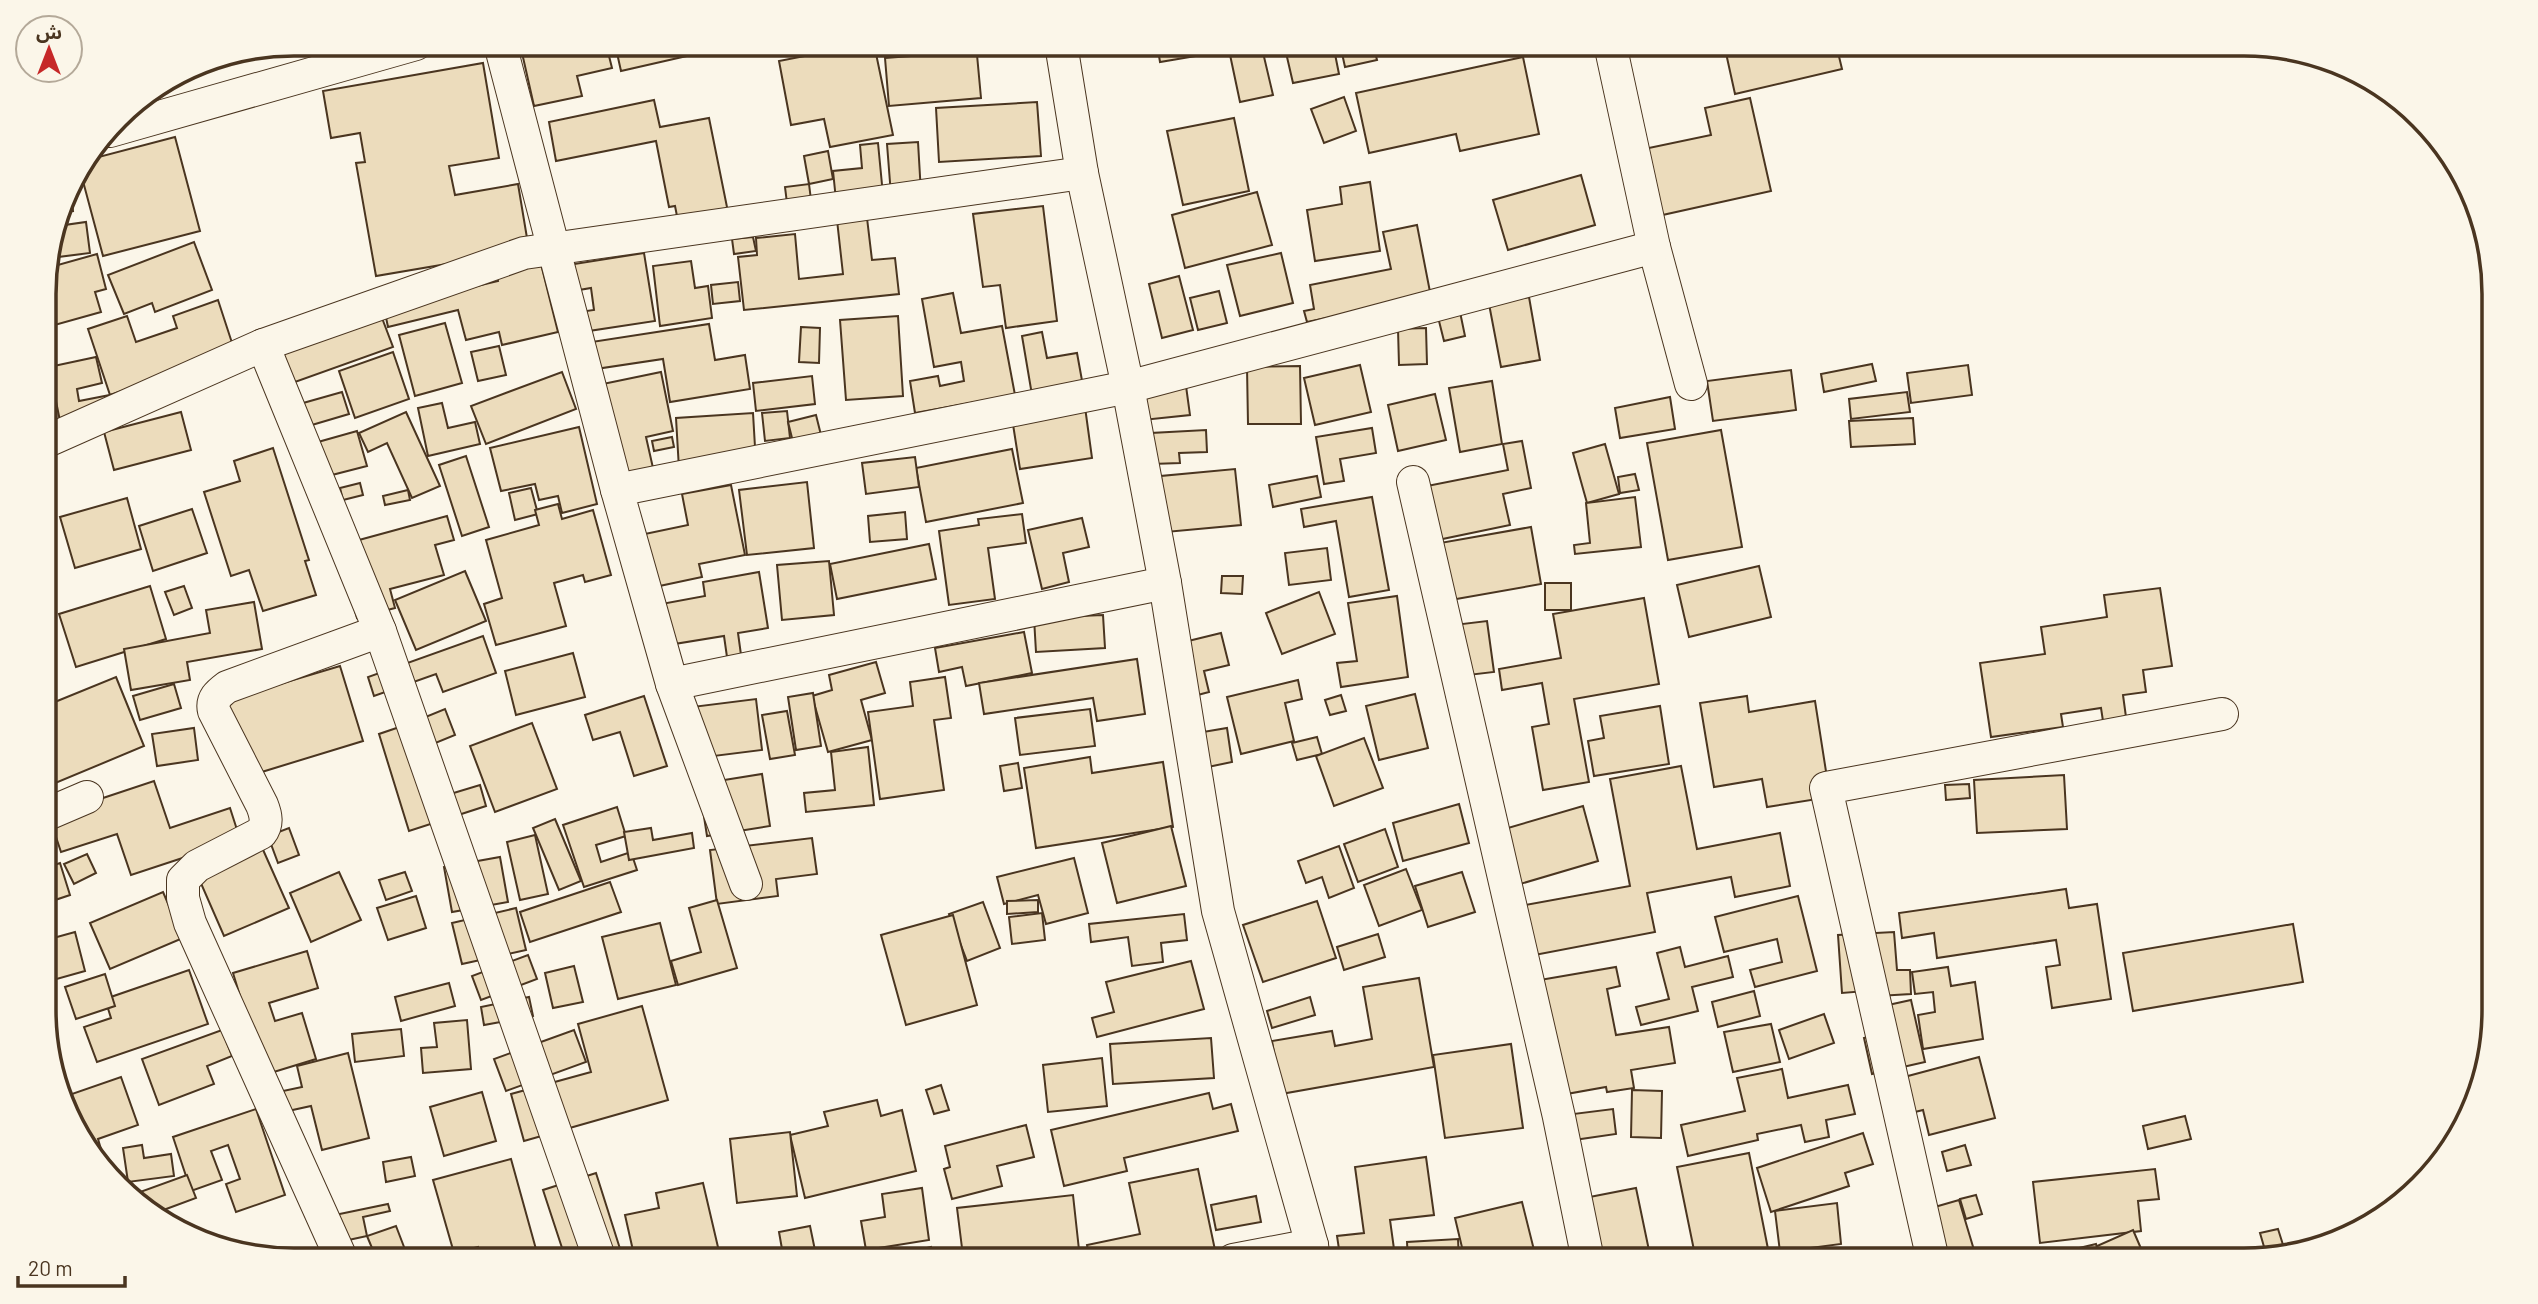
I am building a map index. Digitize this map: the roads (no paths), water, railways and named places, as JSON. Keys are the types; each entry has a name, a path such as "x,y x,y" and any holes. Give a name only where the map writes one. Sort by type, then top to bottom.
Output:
{"street":[{"path":"125,127 374,56"},
{"path":"503,56 617,490 672,684 746,884"},
{"path":"1063,56 1082,173 1128,387 1165,583 1218,911 1312,1247"},
{"path":"1612,56 1654,247 1691,384"},
{"path":"57,437 263,345 524,253 1082,173"},
{"path":"617,490 1128,387 1654,247"},
{"path":"263,345 380,631 596,1248"},
{"path":"1413,482 1559,1117 1585,1247"},
{"path":"672,684 1165,583"},
{"path":"337,1248 190,923 183,898 183,880 197,866 261,833 265,828 266,813 212,705 217,694 227,687 380,631"},
{"path":"1930,1247 1826,788 2222,713"},
{"path":"56,810 87,797"}]}
